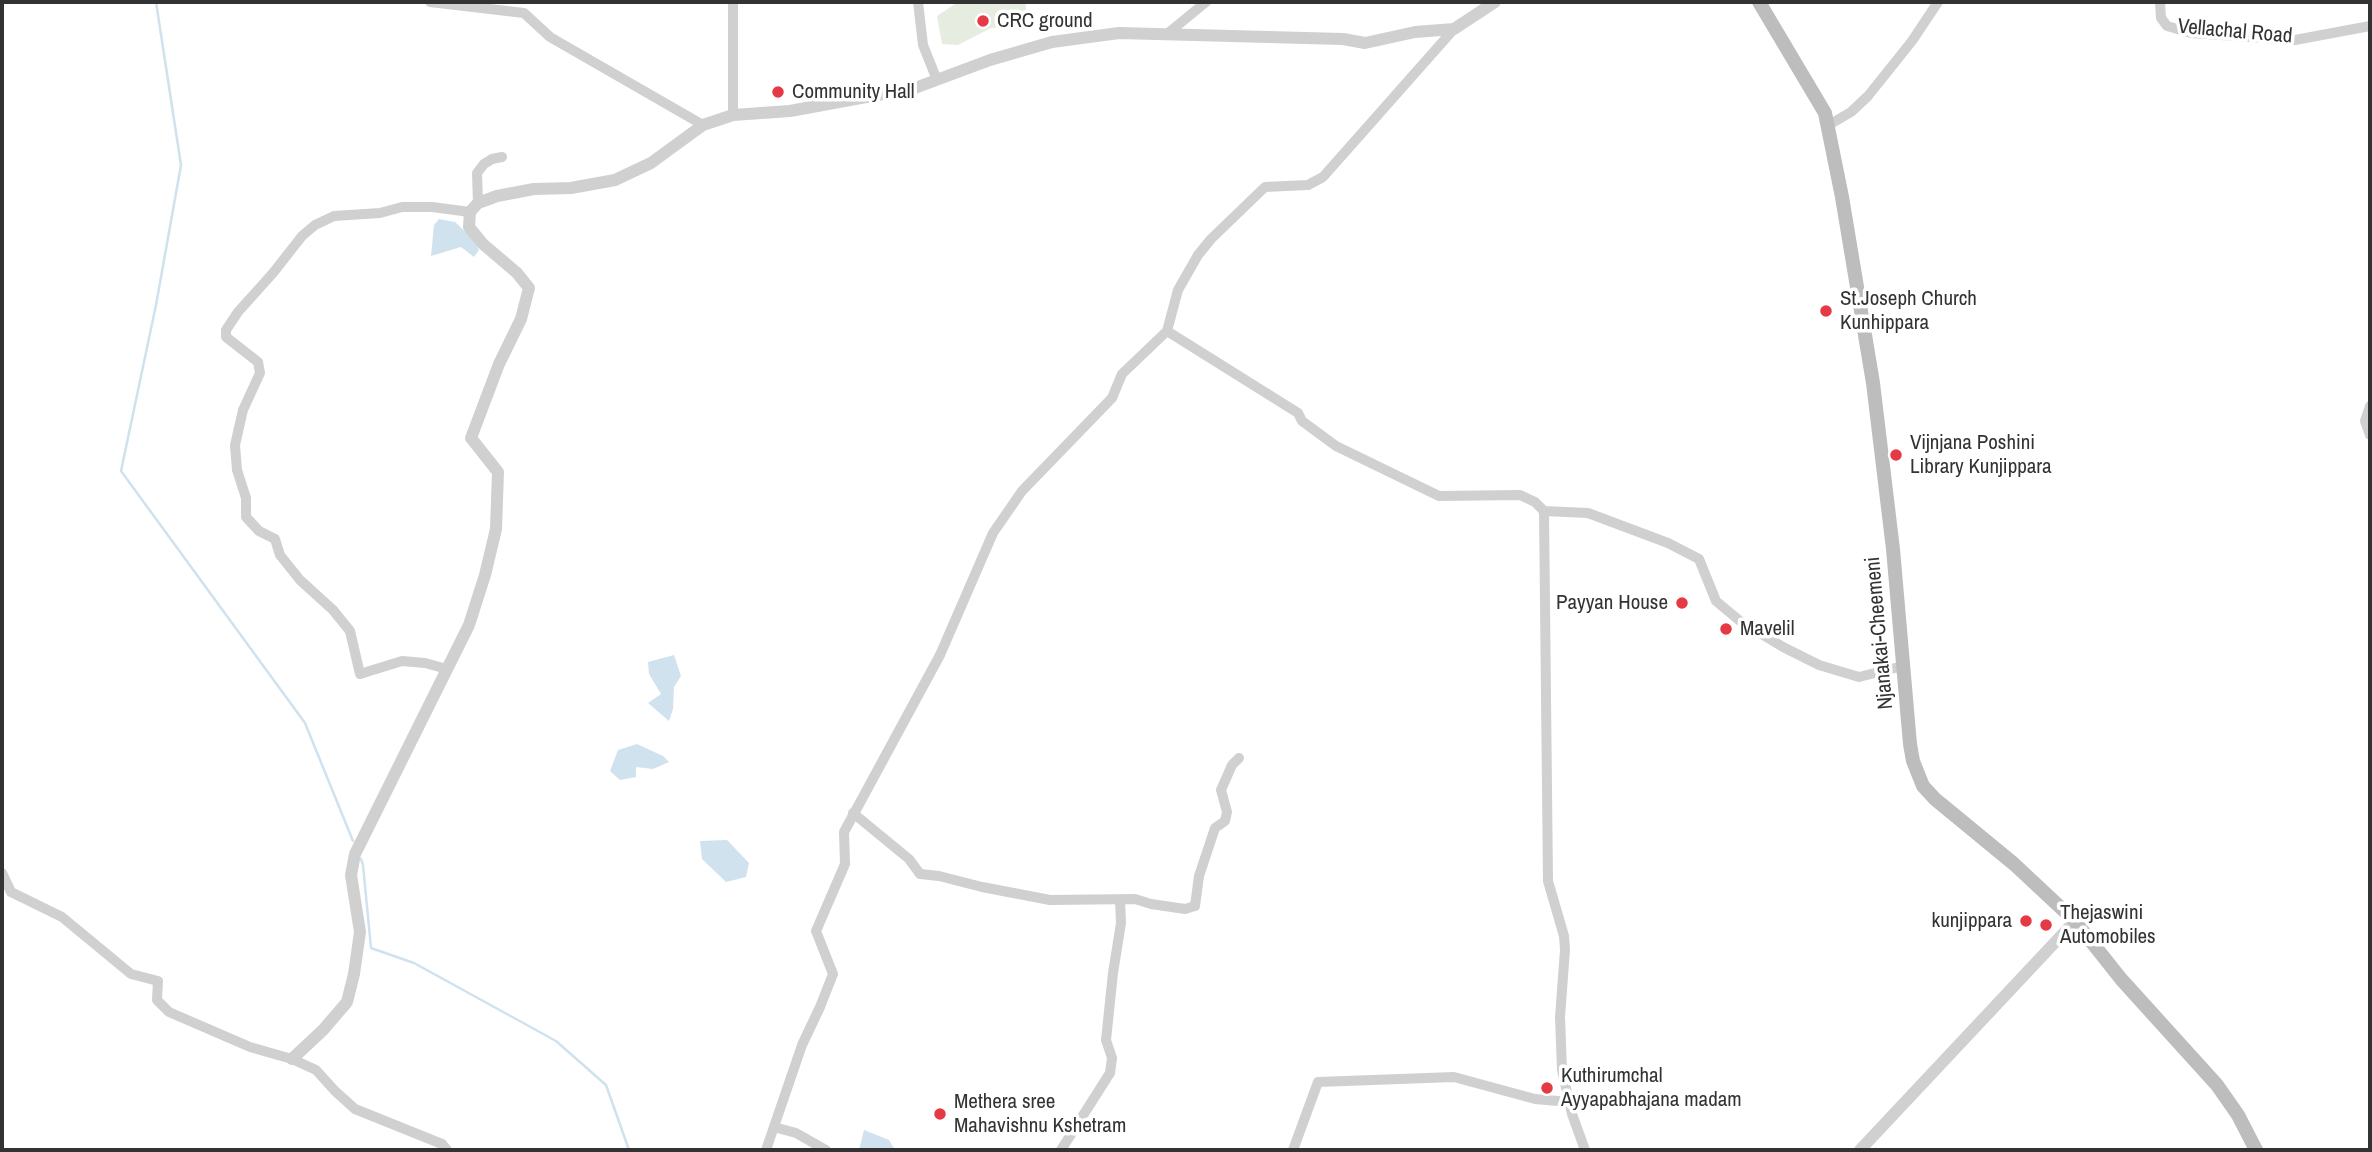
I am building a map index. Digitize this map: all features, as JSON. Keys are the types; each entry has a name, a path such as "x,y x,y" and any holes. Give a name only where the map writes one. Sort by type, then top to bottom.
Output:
{"main road":[{"name":"Njanakai-Cheemeni","path":"1759,2 1825,114 1842,197 1873,383 1894,549 1913,761 1923,786 2014,864 2074,921 2121,979 2217,1086 2238,1115 2256,1150"}],"street":[{"path":"430,2 524,13 550,37 703,125"},
{"path":"733,2 733,115"},
{"path":"918,2 923,45 937,80"},
{"path":"1167,34 1206,2"},
{"path":"766,1150 802,1045 833,974 816,931 845,864 844,832 940,655 993,533 1022,491 1112,398 1122,374 1167,331 1178,290 1198,255 1211,239 1265,187 1308,185 1323,177 1454,29 1495,2"},
{"path":"1827,126 1851,112 1868,96 1912,41 1938,2"},
{"name":"Vellachal Road","path":"2160,2 2161,18 2167,26 2191,33 2295,40 2370,26"},
{"path":"447,669 425,663 402,662 360,674 350,631 333,610 300,580 281,555 275,539 259,531 246,517 246,498 237,470 235,445 243,410 260,373 258,362 226,337 226,330 302,236 315,225 347,213 380,213 402,207 474,208 497,196 615,180 651,163 703,125 733,115 790,111 915,88 990,60 1052,42 1119,33 1343,39 1365,43 1415,32 1454,29"},
{"path":"292,1059 323,1030 347,1002 360,932 351,875 355,854 469,625 496,529 498,472 471,438 499,363 521,319 530,288 483,244 469,227 474,208 477,173 484,164 502,157"},
{"path":"1167,331 1298,413 1302,421 1336,446 1439,496 1520,495 1535,502 1544,511 1588,513 1668,543 1699,559 1716,601 1740,621 1819,665 1859,677 1903,666"},
{"path":"2370,406 2365,421 2370,435"},
{"path":"1544,511 1548,881 1564,936 1560,1017 1562,1070 1569,1102 1585,1150"},
{"path":"853,813 909,859 920,874 1050,900 1135,899 1151,905 1185,909 1195,906 1199,876 1215,828 1225,821 1227,812 1221,790 1232,765 1239,758"},
{"path":"2,873 11,892 62,917 131,974 158,981 157,1000 169,1012 250,1047 292,1059 316,1070 355,1109 442,1144 447,1150"},
{"path":"1061,1150 1110,1073 1112,1058 1106,1040 1121,923 1119,900"},
{"path":"1860,1150 2074,921"},
{"path":"1293,1150 1318,1082 1454,1077 1535,1098 1569,1102"},
{"path":"774,1127 796,1133 826,1150"}],"shaded area":[{"name":"CRC ground","path":"958,2 1025,2 1029,25 991,28 958,45 942,44 937,16"}],"water":[{"path":"439,219 455,222 473,239 479,250 474,257 461,247 431,256 434,225"},
{"path":"674,655 681,676 674,687 673,709 669,721 648,703 661,694 649,674 648,662"},
{"path":"637,744 663,756 669,762 653,769 636,767 636,777 620,780 610,771 618,750"},
{"path":"727,840 749,863 746,877 726,882 702,859 700,841"},
{"path":"864,1130 889,1140 895,1150 859,1150"}],"waterway":[{"path":"156,2 181,165 156,305 121,471 305,723 353,841"},
{"path":"361,859 371,948 414,963 556,1041 606,1085 629,1150"}],"place":[{"name":"CRC ground","path":"983,21"},
{"name":"Community Hall","path":"778,92"},
{"name":"St.Joseph Church Kunhippara","path":"1826,311"},
{"name":"Vijnjana Poshini Library Kunjippara","path":"1896,455"},
{"name":"Payyan House","path":"1682,603"},
{"name":"Mavelil","path":"1726,629"},
{"name":"kunjippara","path":"2026,921"},
{"name":"Thejaswini Automobiles","path":"2046,925"},
{"name":"Kuthirumchal Ayyapabhajana madam","path":"1547,1088"},
{"name":"Methera sree Mahavishnu Kshetram","path":"940,1114"}]}
